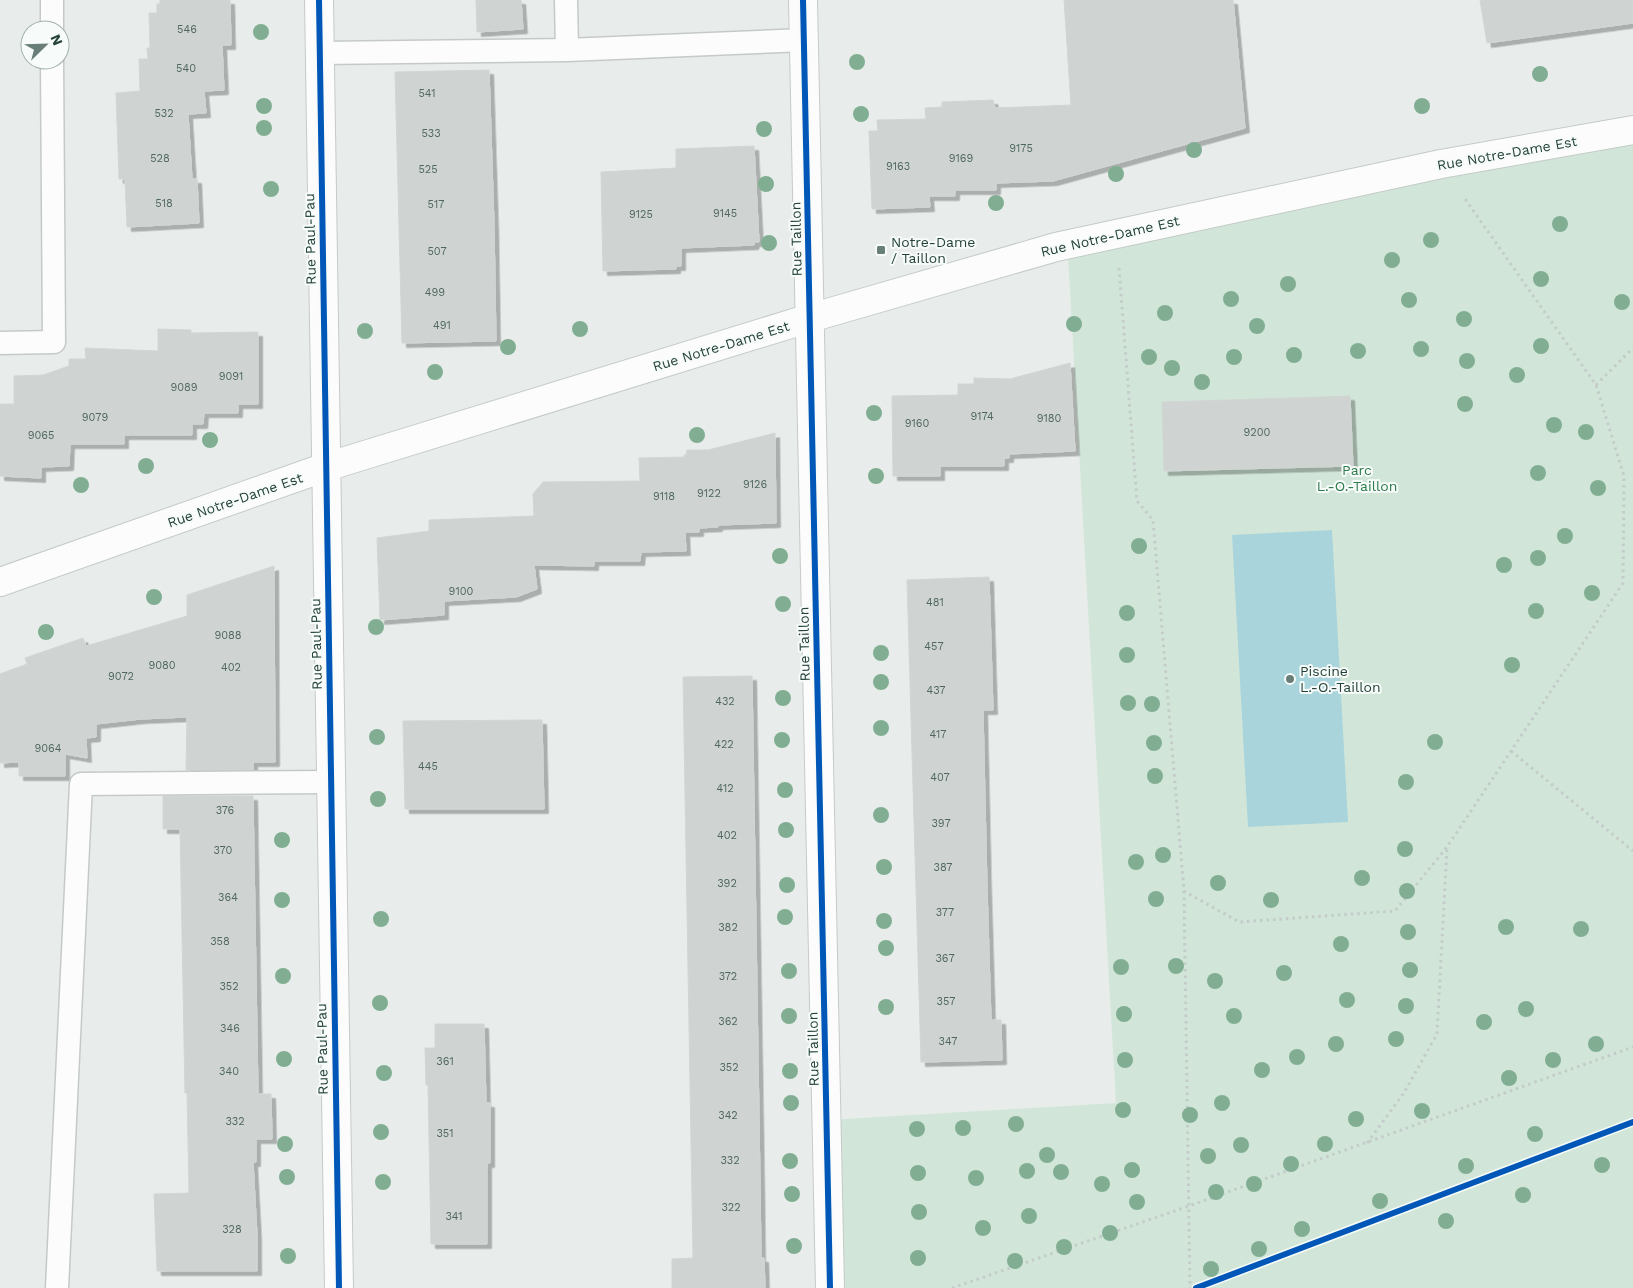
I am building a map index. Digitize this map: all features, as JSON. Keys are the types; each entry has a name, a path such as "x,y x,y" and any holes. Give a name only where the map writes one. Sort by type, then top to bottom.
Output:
{"street":[{"name":"Rue Paul-Pau","path":"319,0 339,1288"},
{"name":"Rue Taillon","path":"803,0 830,1288"},
{"name":"Rue Notre-Dame Est","path":"0,582 326,468 810,318 1056,247 1442,164 1633,130"}],"lane":[{"path":"52,0 52,20"},
{"path":"566,0 567,50"},
{"path":"320,53 567,50 804,40"},
{"path":"0,343 54,342 52,70"},
{"path":"57,1288 81,784 331,782"}],"path":[{"path":"1184,891 1240,922 1395,912 1447,847 1623,583 1624,476 1596,385 1442,164"},
{"path":"1117,234 1137,502 1153,520 1184,891 1190,1288"},
{"path":"1596,385 1633,348"},
{"path":"1511,751 1633,851"},
{"path":"1367,1143 1404,1093 1437,1034 1447,847"},
{"path":"952,1288 1633,1048"}],"green space":[{"name":"Parc L.-O.-Taillon","path":"1633,141 1633,1288 830,1288 827,1120 1116,1103 1068,256 1443,176"}],"water":[{"name":"Piscine L.-O.-Taillon","path":"1332,530 1348,822 1248,827 1232,535"}],"building":[{"path":"160,0 230,0 231,45 222,45 224,90 204,91 206,113 188,114 192,179 197,179 199,223 127,227 125,179 119,179 116,93 140,91 139,59 148,59 147,48 150,48 149,13 157,13 157,4 160,4"},
{"path":"476,0 521,0 523,29 477,32"},
{"path":"1064,0 1233,0 1245,128 1053,181 996,183 996,190 955,190 955,196 929,196 930,207 872,209 869,131 878,131 877,120 926,119 925,108 942,107 942,102 993,100 995,108 1071,105"},
{"path":"1480,0 1633,0 1633,23 1487,43"},
{"path":"489,70 496,341 402,343 395,72"},
{"path":"754,146 759,242 755,242 754,245 681,248 681,266 676,266 676,269 603,271 601,172 676,168 676,149"},
{"path":"158,329 191,330 191,333 258,332 258,404 238,404 238,413 204,413 203,424 192,424 192,435 124,435 124,444 70,444 69,466 41,467 41,478 0,476 0,404 14,404 14,376 43,375 69,366 69,359 86,359 85,348 158,351"},
{"path":"1070,363 1075,451 1009,454 1009,458 1004,458 1004,466 940,466 940,476 893,476 892,396 958,395 958,384 974,384 974,378 1010,379"},
{"path":"1350,396 1353,466 1164,471 1162,402"},
{"path":"775,433 776,523 718,525 718,527 699,528 699,532 685,532 686,551 641,552 640,561 594,561 594,566 534,565 537,589 516,597 444,601 444,615 380,620 377,538 429,531 429,520 534,516 533,494 543,482 640,481 639,458 684,457 687,450 708,450"},
{"path":"274,566 275,762 253,762 253,770 186,770 187,717 141,719 96,724 96,737 86,738 87,758 65,754 65,776 19,776 19,762 0,763 0,674 27,664 25,658 83,638 86,646 187,616 187,595"},
{"path":"989,577 993,710 983,710 987,888 991,1020 1001,1020 1002,1060 921,1062 907,580"},
{"path":"752,676 761,1258 764,1258 765,1288 672,1288 672,1259 693,1258 683,677"},
{"path":"542,720 544,809 405,809 403,721"},
{"path":"163,796 253,796 258,1094 271,1094 272,1139 256,1139 256,1162 253,1162 257,1271 157,1271 154,1194 189,1193 187,1093 185,1093 180,829 163,829"},
{"path":"435,1024 484,1024 486,1103 490,1103 490,1163 487,1163 487,1244 431,1244 428,1085 426,1085 425,1048 435,1048"}],"cycle path":[{"path":"319,0 339,1288"},
{"path":"803,0 830,1288"},
{"path":"1196,1288 1633,1122"}],"place":[{"name":"Notre-Dame / Taillon","path":"881,250"},
{"name":"Piscine L.-O.-Taillon","path":"1290,679"}]}
